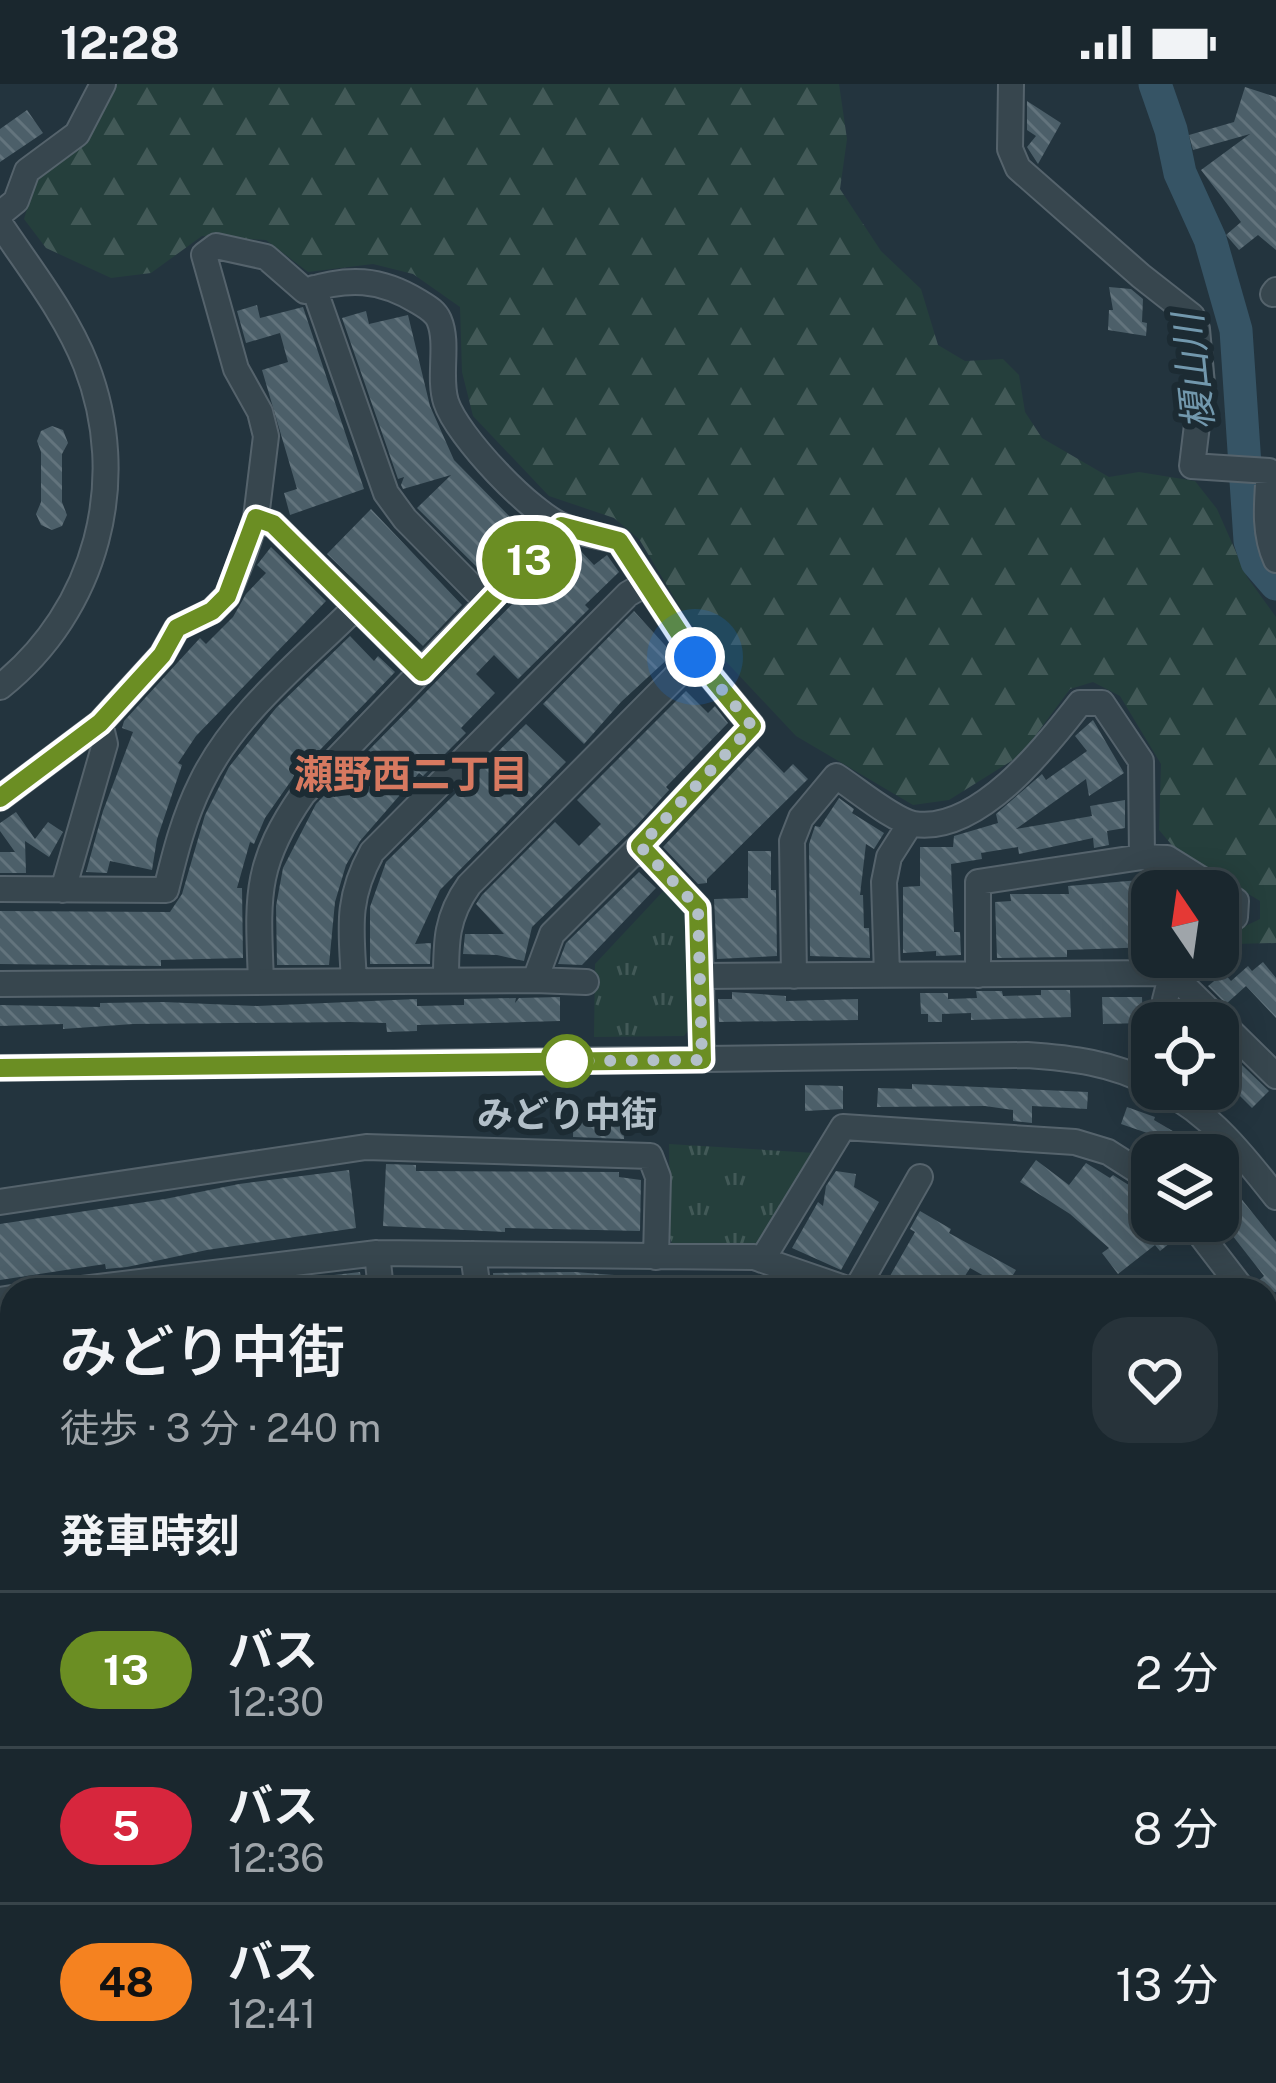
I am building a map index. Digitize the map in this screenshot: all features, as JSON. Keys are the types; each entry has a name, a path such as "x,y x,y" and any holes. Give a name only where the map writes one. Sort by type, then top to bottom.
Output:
{"street":[{"path":"0,214 16,200 27,171 77,134 103,84"},
{"path":"1011,84 1010,149 1018,168 1192,316 1202,384 1192,466 1269,471 1269,545 1276,560"},
{"path":"0,224 70,331 86,364 98,401 106,472 98,543 82,585 37,654 0,687"},
{"path":"0,798 100,723 162,655 177,628 212,611 227,596 256,518 266,436 260,412 236,369 204,255 216,247 266,257 305,291 335,282 370,280 396,288 433,311 441,324 440,374 456,426 524,498 561,526 619,541 695,657 752,726 552,934 535,980"},
{"path":"314,289 386,493 405,519 488,602"},
{"path":"256,518 273,524 422,672"},
{"path":"261,982 259,904 265,861 283,823 303,794 561,526"},
{"path":"354,980 350,912 356,881 372,852 628,595 647,583"},
{"path":"0,889 166,890 182,829 203,778 237,728 356,607"},
{"path":"446,979 446,927 454,905 695,657"},
{"path":"794,976 792,841 815,796 836,776 910,824 937,824 962,817 1034,762 1080,703 1102,703 1142,761 1142,857"},
{"path":"63,890 105,744 100,723"},
{"path":"887,975 884,882 889,857 910,824"},
{"path":"640,846 698,908 702,1060"},
{"path":"978,975 978,882 1142,857 1167,858 1186,870"},
{"path":"701,976 978,975 1131,967"},
{"path":"1186,978 1276,1076"},
{"path":"0,984 586,982"},
{"path":"0,1068 1027,1055 1078,1059 1131,1073"},
{"path":"1196,1110 1244,1156 1276,1197"},
{"path":"763,1260 843,1127 1075,1142 1108,1152 1131,1167"},
{"path":"0,1202 366,1147 650,1156 658,1177 656,1257"},
{"path":"860,1278 920,1177"},
{"path":"1206,1242 1234,1278"},
{"path":"172,1278 376,1253 754,1257 817,1278"},
{"path":"376,1253 379,1278"},
{"path":"473,1254 476,1278"}],"green space":[{"path":"113,84 839,84 847,139 840,189 881,251 921,289 938,345 965,361 1003,359 1019,375 1025,412 1042,438 1109,477 1139,472 1195,481 1217,509 1247,577 1276,617 1276,943 1239,944 1239,929 1260,919 1260,901 1239,888 1239,870 1209,870 1176,850 1159,830 1161,764 1120,696 1093,682 1070,689 1021,755 949,800 913,805 796,736 689,622 639,539 614,518 549,496 473,416 462,372 460,307 413,274 373,264 308,272 266,240 202,236 151,273 111,278 46,248 24,219 37,176"},
{"path":"668,886 691,911 690,1028 684,1036 594,1037 595,964"},
{"path":"669,1144 815,1153 762,1241 745,1251 675,1250 670,1238"}],"building":[{"path":"1245,87 1276,97 1276,250 1258,235 1239,250 1226,235 1241,222 1201,170 1250,134 1193,150 1189,135 1234,122"},
{"path":"1027,101 1061,123 1038,164 1027,147 1036,136 1027,130"},
{"path":"27,110 43,133 0,162 0,129"},
{"path":"1109,287 1131,289 1143,299 1146,336 1108,330 1109,310 1113,310"},
{"path":"257,305 260,318 303,307 364,489 290,515 284,493 297,489 262,370 288,362 280,333 246,343 237,311"},
{"path":"366,311 369,324 408,315 430,406 454,460 517,524 522,519 534,531 488,578 417,508 451,475 403,489 404,477 398,479 342,318"},
{"path":"52,426 63,430 68,443 62,454 62,502 67,515 62,526 52,530 41,525 36,514 41,502 37,441 41,431"},
{"path":"371,509 462,605 423,646 327,554"},
{"path":"569,546 578,548 594,565 607,555 619,572 518,679 494,655 476,674 495,693 461,728 466,733 423,776 419,773 360,841 346,865 335,902 329,965 277,965 276,906 283,868 316,804"},
{"path":"271,547 326,601 196,736 178,763 182,765 157,839 152,870 110,861 107,873 86,872 133,732 122,728 124,721 200,638 206,644 233,617 266,573 257,565"},
{"path":"634,611 673,654 584,744 543,704"},
{"path":"350,636 374,661 378,656 395,672 293,778 265,818 254,844 250,842 237,888 242,888 243,958 161,960 161,966 0,964 0,911 170,912 182,894 205,815 229,767 276,708"},
{"path":"686,691 708,713 715,706 728,723 666,787 669,790 637,825 532,927 524,961 463,954 465,934 504,934 476,904 482,895 555,822 579,846 601,824 577,800"},
{"path":"1093,720 1124,773 1089,796 1086,779 1016,829 1092,816 1090,806 1125,800 1125,828 1107,831 1109,845 1094,848 1093,838 1019,854 1018,847 951,864 954,932 960,932 961,955 903,953 903,887 920,886 920,847 953,847 954,836 998,823 996,814 1042,774 1046,780 1087,751 1075,736"},
{"path":"526,724 566,762 440,890 415,944 431,943 430,964 370,964 370,907 386,862"},
{"path":"758,746 784,773 793,764 808,779 707,883 698,884 663,847"},
{"path":"839,798 854,809 852,813 884,833 874,849 866,844 860,895 864,928 869,928 870,958 810,956 809,844 815,826 820,827"},
{"path":"16,812 35,839 48,822 63,832 49,857 25,841 26,873 0,873 0,852 15,852 0,831 0,823"},
{"path":"748,851 771,851 777,956 717,959 714,899 748,898"},
{"path":"639,872 656,888 582,965 558,964 566,943"},
{"path":"1131,881 1131,948 1067,950 1067,957 997,958 995,902 1011,901 1010,894 1069,894 1068,886"},
{"path":"1263,962 1276,978 1276,1018 1246,986 1224,1002 1208,986 1218,978 1239,978 1248,966 1252,971"},
{"path":"1041,990 1070,990 1071,1017 971,1020 971,1013 942,1014 942,1022 928,1022 928,1014 921,1014 920,993 948,993 948,999 977,998 976,991 1002,991 1003,996 1041,995"},
{"path":"732,992 786,996 786,1001 858,999 858,1020 719,1022 718,999 732,999"},
{"path":"560,997 560,1021 417,1025 417,1031 387,1032 386,1023 350,1022 63,1029 63,1024 0,1026 0,1005 100,1007 100,1003 164,1002 257,1006 417,999 417,1006 464,1005 464,999 516,998 515,1003 519,998"},
{"path":"1102,997 1142,997 1142,1002 1131,1002 1131,1023 1103,1024"},
{"path":"1239,1062 1269,1091 1252,1108 1239,1095"},
{"path":"912,1084 1088,1092 1087,1109 1032,1106 1032,1123 1013,1121 1013,1110 985,1106 877,1107 878,1088 912,1089"},
{"path":"805,1085 843,1086 843,1109 805,1111"},
{"path":"574,1106 625,1108 624,1139 573,1137"},
{"path":"1127,1107 1155,1117 1178,1134 1150,1134 1121,1124"},
{"path":"1036,1160 1069,1185 1086,1163 1131,1186 1131,1242 1171,1242 1160,1251 1155,1245 1118,1274 1102,1253 1109,1248 1070,1214 1020,1182"},
{"path":"386,1164 416,1165 416,1171 619,1172 619,1177 641,1180 640,1231 505,1228 505,1232 383,1226"},
{"path":"349,1170 356,1228 127,1267 106,1269 105,1264 0,1278 0,1224"},
{"path":"836,1171 856,1174 854,1187 879,1202 841,1270 792,1248 818,1202 823,1206 826,1186"},
{"path":"1239,1196 1276,1242 1276,1278 1264,1276 1237,1242"},
{"path":"920,1211 1016,1270 1013,1275 1018,1278 988,1278 970,1268 964,1278 889,1278 915,1232 910,1229"},
{"path":"360,1272 361,1278 308,1278"},
{"path":"575,1272 627,1276 493,1278 493,1273"}],"waterway":[{"name":"榎山川","path":"1155,84 1180,173 1210,239 1236,330 1250,541 1257,562 1276,584"}],"bus line":[{"name":"13","path":"0,798 100,723 162,655 177,628 212,611 227,596 256,518 273,524 422,672 561,526 619,541 695,657 752,726 640,846 698,908 702,1060 0,1068"}],"place":[{"name":"みどり中街","path":"567,1061"}],"district":[{"name":"瀬野西二丁目","path":"411,774"}],"route":[{"path":"567,1061 702,1060 698,908 640,846 752,726 695,657"}]}
